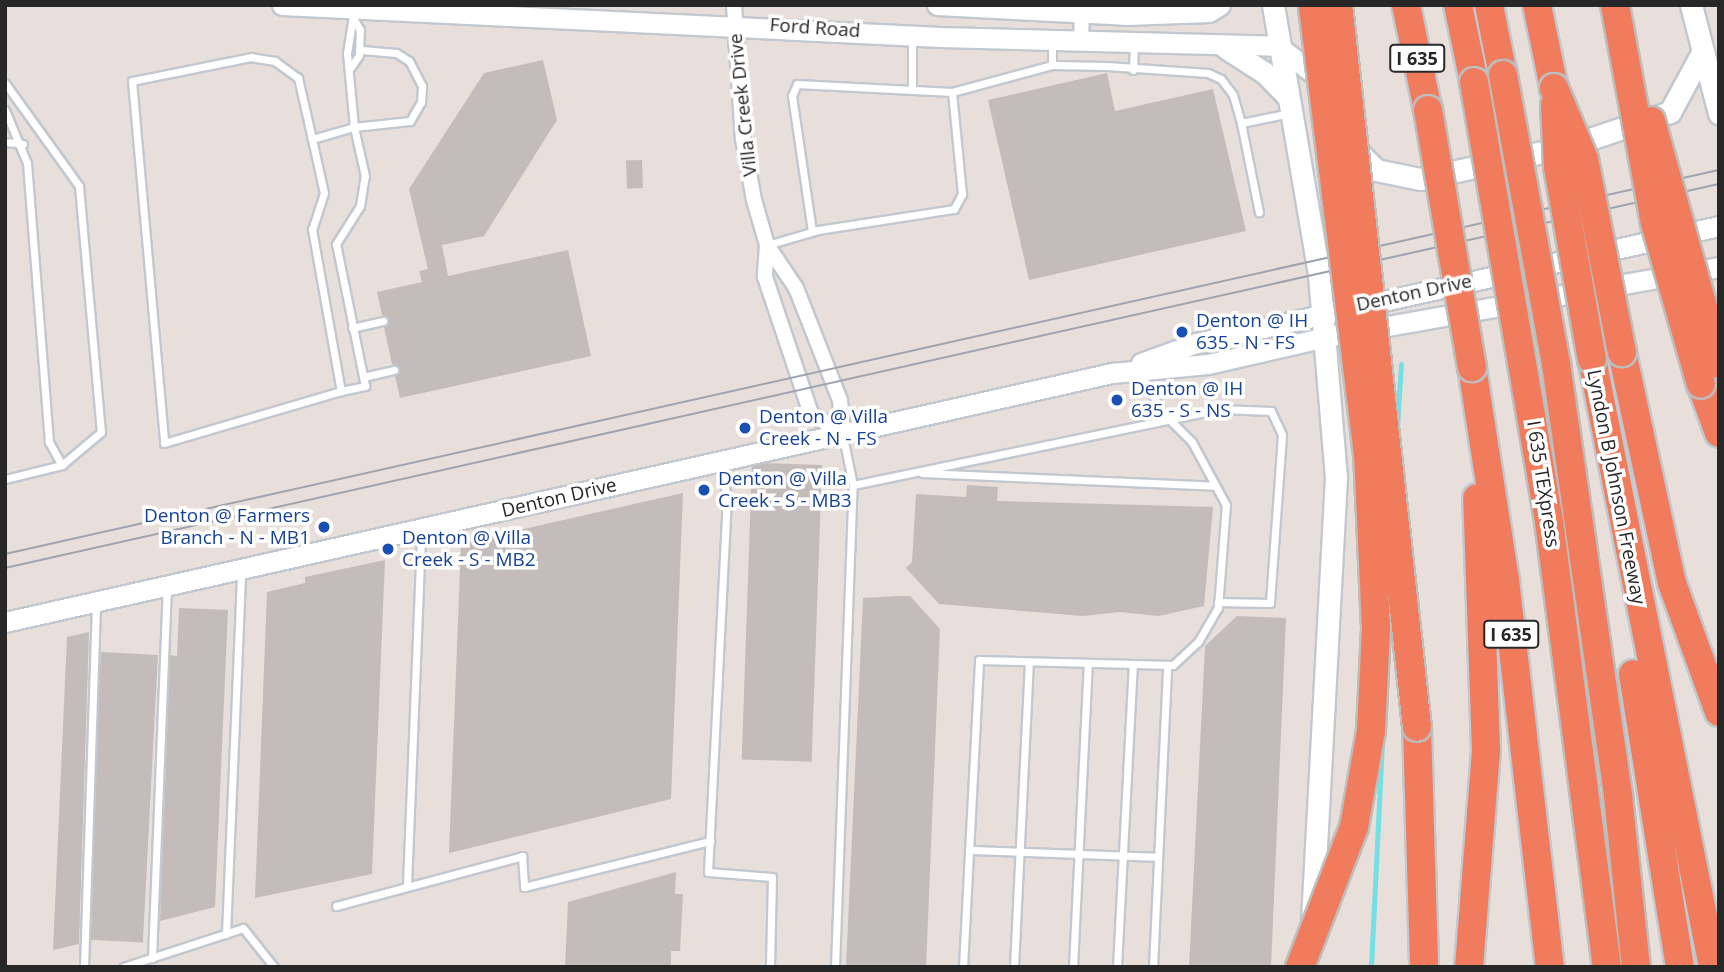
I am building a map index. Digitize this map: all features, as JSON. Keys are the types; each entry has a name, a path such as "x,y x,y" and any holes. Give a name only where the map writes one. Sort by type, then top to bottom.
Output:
{"highway":[{"path":"1300,967 1354,827 1371,731 1376,628 1367,456 1312,5"},
{"path":"1338,5 1406,592 1422,803 1424,967"},
{"name":"I 635","path":"1406,5 1428,110 1505,580 1550,967"},
{"name":"I 635 TEXpress","path":"1458,5 1474,82 1549,521 1607,967"},
{"name":"I 635 TEXpress","path":"1489,5 1556,364 1618,796 1636,967"},
{"name":"Lyndon B Johnson Freeway","path":"1537,5 1552,78 1558,167 1605,446 1713,967"},
{"path":"1617,5 1719,364"},
{"path":"1617,5 1655,223 1719,433"},
{"path":"1552,78 1584,159 1672,583 1719,712"},
{"path":"1469,965 1483,821 1486,674 1472,367"},
{"path":"1605,446 1612,539 1680,967"},
{"path":"1543,902 1565,967"}],"main road":[{"path":"1273,5 1323,313 1336,477 1310,967"},
{"path":"1312,5 1331,89 1360,154 1376,170 1420,179 1569,146 1671,111 1703,51"},
{"path":"1691,5 1719,113"},
{"path":"1226,48 1265,73 1289,105"}],"street":[{"name":"Ford Road","path":"282,5 354,11 734,14 912,35 1226,48 1278,46"},
{"path":"937,5 1082,13 1209,12 1220,5"},
{"path":"1081,41 1082,13"},
{"name":"Villa Creek Drive","path":"734,14 743,139 767,245 765,278 811,414 843,433"},
{"path":"1278,46 1331,89"},
{"name":"Denton Drive","path":"1112,373 1196,343 1719,226"},
{"name":"Villa Creek Drive","path":"767,245 796,288 840,400 843,433"},
{"name":"Denton Drive","path":"5,622 1112,373 1208,364 1326,337 1719,268"}],"lane":[{"path":"351,67 359,50 360,30 354,11"},
{"path":"341,391 312,229 324,193 298,78 275,61 251,57 132,81 164,443 365,386 336,244 360,206 365,176 354,127 351,67 346,53 354,11"},
{"path":"912,35 912,87"},
{"path":"1052,40 1052,65"},
{"path":"1133,70 1134,44"},
{"path":"312,139 354,127 410,121 422,94 418,73 409,61 397,53 359,50"},
{"path":"812,231 792,96 797,84 912,87 952,92 1052,65 1221,79 1241,123 1259,212"},
{"path":"5,83 79,186 101,432 62,465 5,479"},
{"path":"767,245 812,231 954,209 962,194 952,92"},
{"path":"1241,123 1289,105"},
{"path":"5,110 23,144 49,442 62,465"},
{"path":"5,142 23,144"},
{"path":"352,328 383,321"},
{"path":"363,377 394,370"},
{"path":"963,967 979,660 1167,665 1198,642 1218,602 1226,505 1192,442 1168,419 1139,370"},
{"path":"853,485 1221,409 1271,411 1282,435 1270,603 1218,602"},
{"path":"835,967 853,485 843,433"},
{"path":"720,461 727,497 708,872 772,877 769,967"},
{"path":"911,473 1215,485"},
{"path":"407,885 421,529"},
{"path":"226,934 241,569"},
{"path":"152,958 167,586"},
{"path":"84,967 96,602"},
{"path":"1014,967 1029,661"},
{"path":"1073,967 1088,663"},
{"path":"1117,967 1133,664"},
{"path":"1153,967 1167,665"},
{"path":"336,906 522,856 524,887 710,841"},
{"path":"969,850 1158,857"},
{"path":"123,967 243,929 274,967"}],"building":[{"path":"543,60 557,120 484,236 442,245 448,276 568,250 591,356 400,398 395,376 400,369 392,364 384,327 389,320 382,315 377,292 422,282 419,271 428,269 409,189 484,73"},
{"path":"1107,73 1115,111 1213,89 1246,231 1029,280 988,100"},
{"path":"642,160 643,188 627,189 626,161"},
{"path":"752,463 822,465 812,762 742,759"},
{"path":"967,485 998,487 997,501 1213,507 1204,606 1159,616 1120,612 1083,616 939,604 906,568 912,562 916,494 966,497"},
{"path":"683,493 671,799 449,853 461,543"},
{"path":"385,560 372,874 255,898 267,592 305,583 305,577"},
{"path":"910,596 940,629 926,967 846,967 863,598"},
{"path":"179,608 228,610 215,907 160,921 170,655 177,656"},
{"path":"1237,616 1286,618 1271,967 1189,967 1205,646"},
{"path":"89,632 79,944 53,950 67,637"},
{"path":"101,652 158,655 143,943 86,940"},
{"path":"676,872 675,894 683,894 680,951 671,951 671,967 565,967 568,902"}],"waterway":[{"path":"1397,427 1401,364"},
{"path":"1371,967 1382,744"}],"tram line":[{"path":"5,554 1719,170"},
{"path":"5,568 1719,184"}],"place":[{"name":"Denton @ IH 635 - N - FS","path":"1182,332"},
{"name":"Denton @ IH 635 - S - NS","path":"1117,400"},
{"name":"Denton @ Villa Creek - N - FS","path":"745,428"},
{"name":"Denton @ Villa Creek - S - MB3","path":"704,490"},
{"name":"Denton @ Farmers Branch - N - MB1","path":"324,527"},
{"name":"Denton @ Villa Creek - S - MB2","path":"388,549"}]}
